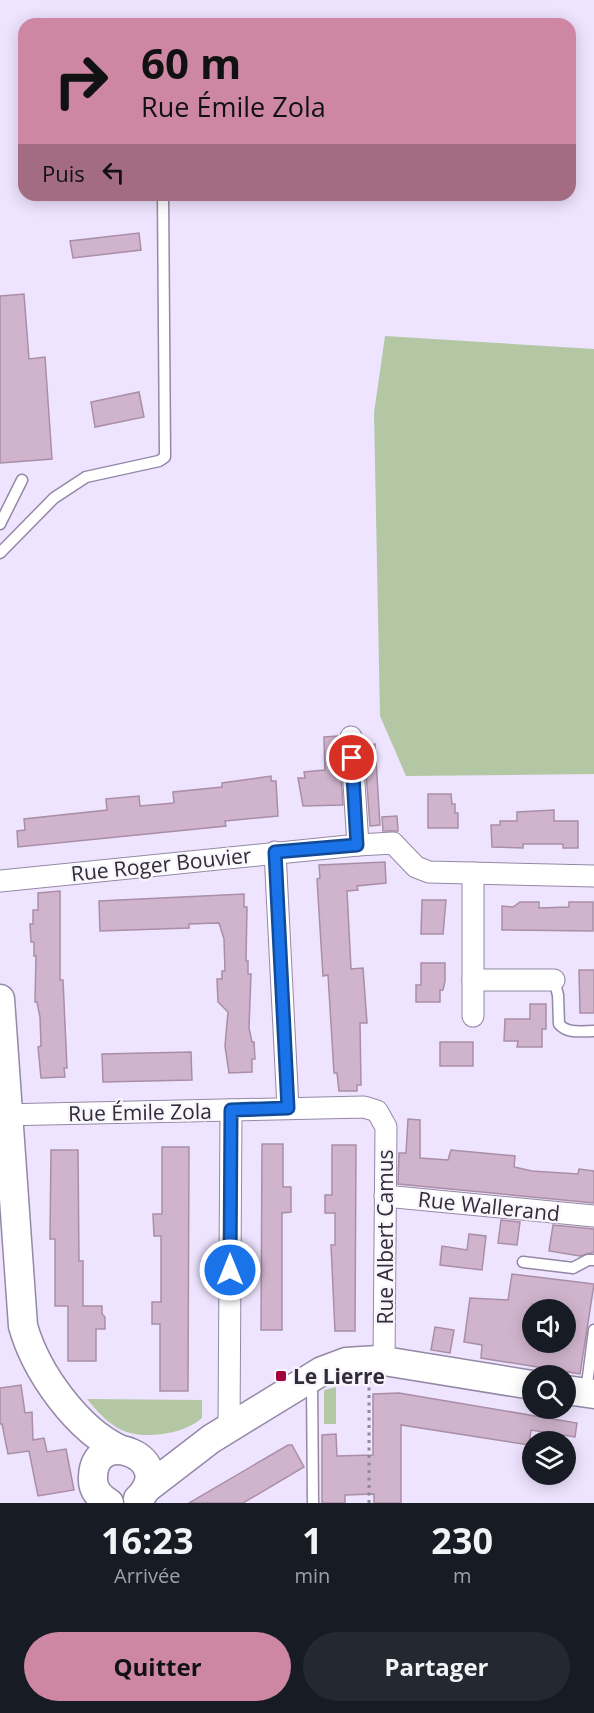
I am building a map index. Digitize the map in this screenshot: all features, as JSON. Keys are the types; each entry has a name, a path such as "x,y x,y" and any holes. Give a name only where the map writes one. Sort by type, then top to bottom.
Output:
{"street":[{"path":"351,736 357,845"},
{"name":"Rue Roger Bouvier","path":"0,881 275,852 393,843 424,871 594,876"},
{"path":"275,852 288,1108"},
{"path":"472,873 473,1016"},
{"path":"473,980 554,980"},
{"path":"0,999 3,1115 20,1307 27,1341 88,1463 95,1492"},
{"name":"Rue Émile Zola","path":"3,1115 364,1107 380,1114"},
{"path":"220,1433 231,1110"},
{"name":"Rue Albert Camus","path":"377,1360 386,1127 380,1114"},
{"name":"Rue Wallerand","path":"385,1196 594,1216"},
{"path":"138,1499 220,1433 334,1365 377,1360 522,1383"},
{"path":"48,1380 97,1436 142,1459 148,1471 138,1499"},
{"path":"95,1492 95,1466 100,1458 108,1453 128,1451 153,1456 165,1455 220,1433"}],"lane":[{"path":"0,553 54,498 86,477 159,461 165,457 167,450 163,201"},
{"path":"0,524 22,480"},
{"path":"554,980 558,995 559,1024 563,1029 572,1031 594,1031"},
{"path":"524,1262 573,1268 588,1260 594,1260"},
{"path":"582,1392 594,1330"},
{"path":"312,1377 313,1503"}],"path":[{"path":"369,1503 367,1424 377,1360"}],"green space":[{"path":"385,336 594,349 594,774 406,776 380,716 374,413"},
{"path":"336,1387 336,1424 324,1424 324,1390"},
{"path":"87,1399 202,1400 202,1418 173,1432 138,1435 128,1433 111,1424"}],"building":[{"path":"139,233 141,250 73,258 70,241"},
{"path":"24,294 29,359 45,357 52,459 0,463 0,296"},
{"path":"139,392 144,417 95,427 91,402"},
{"path":"338,736 343,805 303,806 298,778 305,778 304,772 325,770 324,737"},
{"path":"375,744 380,825 370,826 364,745"},
{"path":"271,776 271,781 276,781 278,816 225,821 226,826 18,847 17,831 25,830 24,819 107,810 106,799 139,796 140,806 174,803 173,792 222,787 222,783"},
{"path":"428,794 451,794 452,804 455,804 455,813 458,813 458,828 428,828"},
{"path":"554,810 554,821 578,821 578,848 563,848 563,844 523,844 523,848 492,847 491,825 500,825 500,821 517,821 517,812"},
{"path":"397,816 398,831 383,831 382,817"},
{"path":"385,862 386,883 357,886 358,890 347,891 351,969 363,968 367,1023 360,1023 361,1085 357,1085 357,1091 339,1091 337,1073 334,1073 328,975 323,976 317,879 320,878 319,865"},
{"path":"60,891 60,980 63,980 67,1068 64,1068 65,1077 41,1078 38,1047 41,1046 40,1017 37,1002 35,1002 36,956 34,956 34,942 31,942 30,924 33,924 33,910 38,910 38,893"},
{"path":"244,894 244,907 247,907 246,961 248,961 248,974 251,974 249,1028 252,1042 254,1042 255,1059 252,1059 252,1072 229,1073 225,1046 228,1012 218,1002 217,979 222,979 222,971 225,971 224,939 219,923 189,924 189,928 100,931 99,901"},
{"path":"422,900 446,900 443,934 421,934"},
{"path":"520,902 539,902 539,908 569,907 569,902 593,902 593,931 502,930 502,906 513,907"},
{"path":"421,963 445,963 445,981 443,990 440,990 440,1002 416,1002 416,985 421,985"},
{"path":"579,970 594,970 594,1013 580,1013"},
{"path":"530,1004 546,1004 546,1029 542,1029 542,1047 517,1047 518,1041 504,1041 505,1019 530,1019"},
{"path":"440,1042 473,1042 473,1066 440,1066"},
{"path":"191,1052 192,1080 103,1082 102,1054"},
{"path":"408,1119 420,1120 420,1158 448,1160 451,1150 515,1156 514,1167 532,1171 578,1174 579,1169 594,1171 594,1203 398,1184 399,1153 406,1153"},
{"path":"262,1144 283,1144 283,1187 291,1187 291,1212 282,1213 282,1330 261,1330"},
{"path":"332,1145 356,1145 355,1331 335,1331 331,1245 335,1245 335,1213 325,1213 325,1195 332,1195"},
{"path":"162,1147 189,1147 188,1391 160,1391 160,1324 152,1324 152,1302 161,1302 161,1236 154,1236 153,1214 162,1214"},
{"path":"51,1150 78,1150 79,1261 83,1261 83,1306 102,1306 102,1314 105,1317 105,1329 96,1329 96,1361 68,1361 68,1306 55,1306 55,1239 50,1239"},
{"path":"501,1220 520,1222 517,1245 498,1243"},
{"path":"553,1225 594,1229 594,1252 580,1256 549,1251"},
{"path":"469,1234 486,1236 482,1270 440,1265 442,1246 467,1250"},
{"path":"512,1274 594,1284 580,1374 576,1373 576,1365 524,1365 481,1358 482,1345 464,1342 470,1298 508,1300"},
{"path":"435,1327 454,1330 450,1353 431,1350"},
{"path":"21,1385 25,1413 32,1412 33,1440 44,1438 47,1452 66,1449 74,1490 38,1496 29,1451 8,1454 2,1424 0,1424 0,1388"},
{"path":"399,1393 522,1414 522,1419 553,1419 577,1423 576,1431 522,1431 522,1444 401,1425 401,1503 374,1503 374,1494 345,1495 345,1503 322,1503 322,1435 336,1434 337,1456 373,1455 373,1394"},
{"path":"288,1445 292,1445 304,1467 243,1503 189,1503"}],"place":[{"name":"Le Lierre","path":"281,1376"}],"route":[{"path":"230,1270 231,1110 288,1108 275,852 357,845 352,758"}]}
